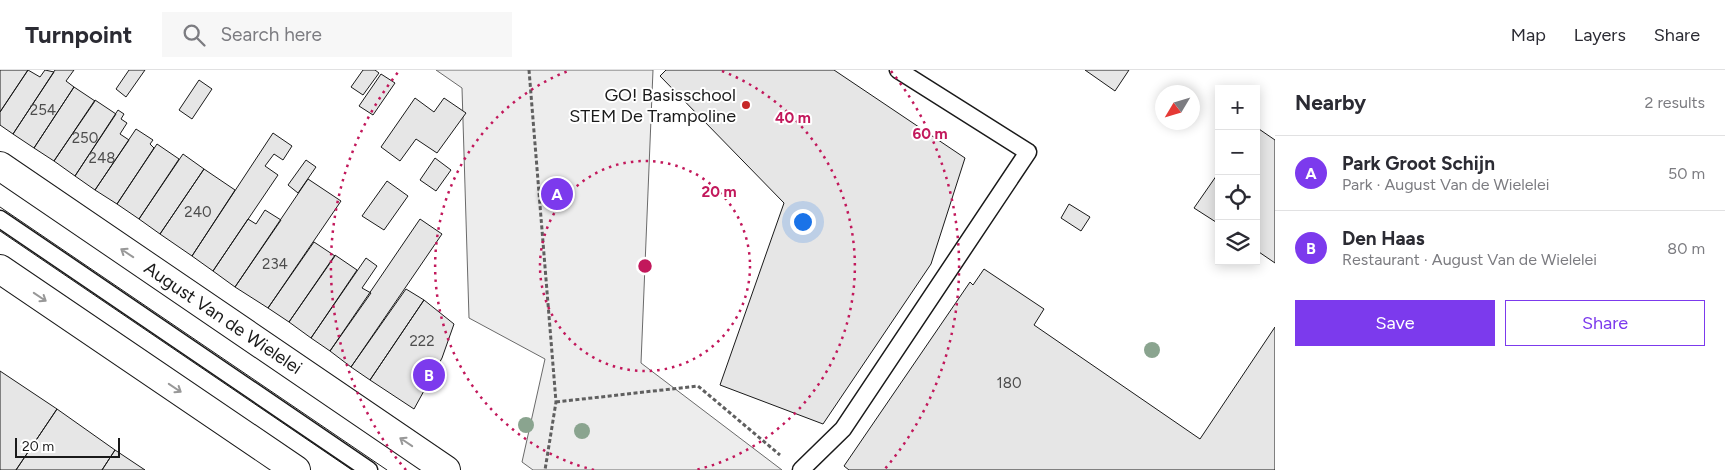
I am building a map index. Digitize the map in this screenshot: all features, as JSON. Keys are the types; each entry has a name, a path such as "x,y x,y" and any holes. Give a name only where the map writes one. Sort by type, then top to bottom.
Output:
{"main road":[{"name":"August Van de Wielelei","path":"0,166 446,470"},
{"path":"0,269 296,470"}],"lane":[{"path":"801,470 843,428 1028,152 898,70"},
{"path":"0,219 369,470"}],"path":[{"path":"529,70 556,402 545,470"},
{"path":"556,402 698,386 784,458"}],"shaded area":[{"path":"436,70 653,70 641,363 782,470 533,470 522,462 545,359 469,318 462,88"}],"building":[{"path":"0,70 28,70 0,112"},
{"path":"28,70 40,77 45,70 54,72 13,134 0,125 0,112"},
{"path":"55,70 74,70 66,81 74,87 34,148 13,134"},
{"path":"129,70 145,70 126,97 116,89"},
{"path":"363,70 375,70 379,73 363,95 351,87"},
{"path":"666,70 834,70 965,158 931,264 823,424 720,385 784,203 660,76"},
{"path":"1085,70 1129,70 1115,91"},
{"path":"381,74 395,83 373,115 359,106"},
{"path":"199,80 212,89 192,119 179,110"},
{"path":"74,87 95,101 54,161 34,148"},
{"path":"415,98 434,112 444,98 466,113 437,153 416,139 400,161 381,147"},
{"path":"95,100 116,114 75,176 54,161"},
{"path":"118,110 124,114 121,119 127,123 120,134 129,140 95,190 75,176"},
{"path":"136,129 153,140 150,144 154,148 117,204 95,190"},
{"path":"1260,130 1275,140 1275,263 1260,253"},
{"path":"273,133 292,146 283,160 274,154 265,166 278,175 213,271 192,256"},
{"path":"157,144 179,159 139,219 117,204"},
{"path":"183,154 204,169 160,234 139,219"},
{"path":"435,158 451,170 436,191 420,180"},
{"path":"306,160 316,167 298,193 288,185"},
{"path":"204,169 235,190 192,256 160,234"},
{"path":"1215,178 1215,221 1194,208"},
{"path":"308,179 341,201 268,308 235,287"},
{"path":"387,181 408,196 384,230 362,216"},
{"path":"1069,204 1090,217 1081,231 1061,218"},
{"path":"265,210 281,220 235,287 213,271 248,219 256,224"},
{"path":"420,219 442,234 351,367 330,351"},
{"path":"314,242 335,256 289,322 268,308"},
{"path":"335,255 357,270 311,338 289,322"},
{"path":"366,258 377,266 362,288 371,293 330,351 311,338"},
{"path":"984,269 1044,309 1034,325 1200,439 1275,327 1275,470 849,470 844,466 970,282 973,285"},
{"path":"406,289 424,300 370,380 351,367"},
{"path":"424,300 454,324 442,358 414,409 370,380"},
{"path":"0,371 57,409 16,470 0,470"},
{"path":"57,409 115,450 102,470 16,470"},
{"path":"115,450 145,470 102,470"}],"tram line":[{"path":"0,207 387,470"},
{"path":"0,231 352,470"}],"place":[{"name":"GO! Basisschool STEM De Trampoline","path":"746,105"},
{"name":"Park Groot Schijn","path":"557,194"},
{"name":"Den Haas","path":"429,375"}]}
